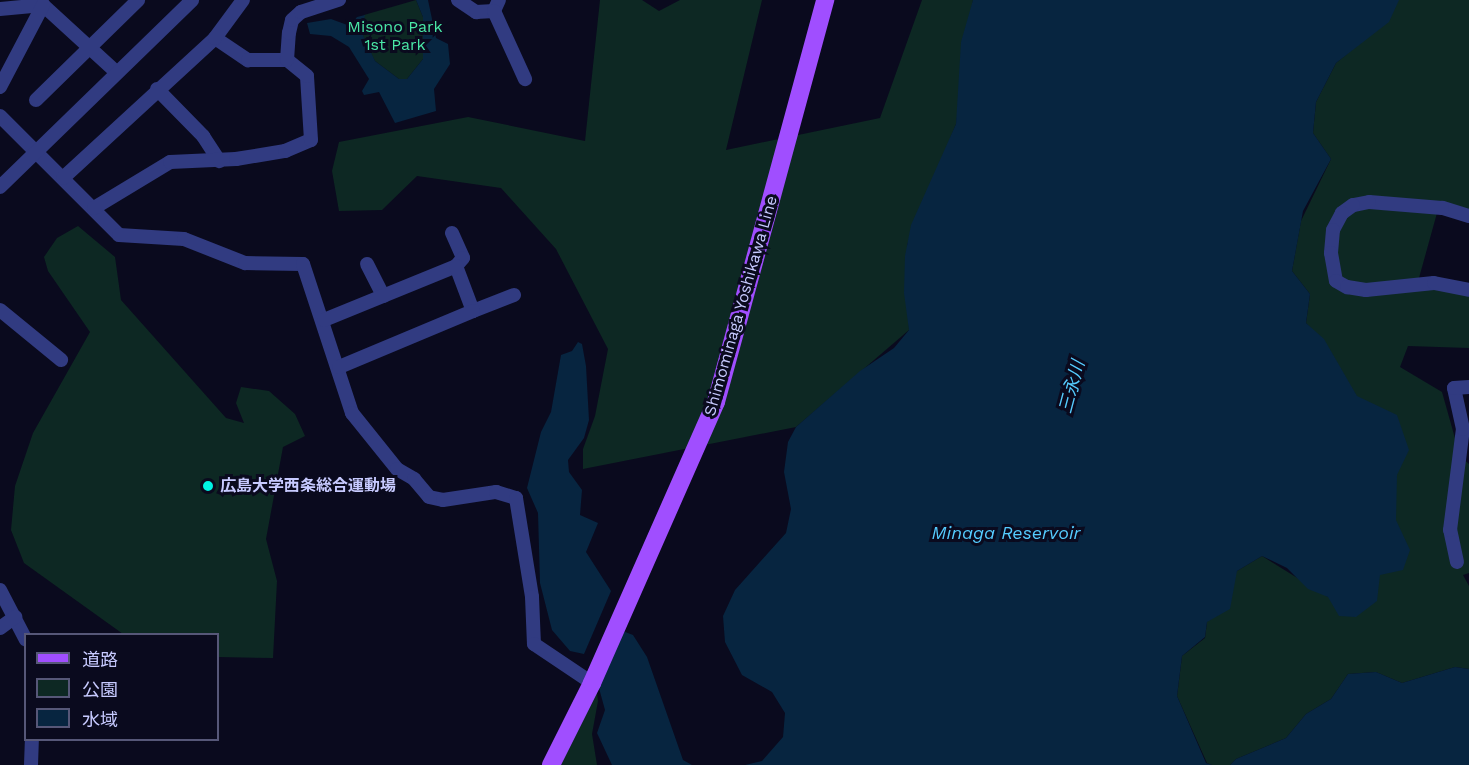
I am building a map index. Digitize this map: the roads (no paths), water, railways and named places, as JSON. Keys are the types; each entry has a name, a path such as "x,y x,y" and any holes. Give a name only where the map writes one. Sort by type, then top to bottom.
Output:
{"main road":[{"name":"Shimominaga Yoshikawa Line","path":"551,765 592,683 716,402 825,0"}],"street":[{"path":"36,100 91,49 138,0"},
{"path":"0,187 38,153 116,72 192,0"},
{"path":"63,178 157,88 215,38 243,0"},
{"path":"287,60 292,20 301,12 341,0"},
{"path":"458,0 477,12 497,5 525,79"},
{"path":"0,87 43,5"},
{"path":"0,9 43,5 116,72"},
{"path":"94,208 170,162 219,161 285,152 311,140 307,76 287,60 248,60 215,38"},
{"path":"157,88 203,136 219,161"},
{"path":"0,116 119,235 184,239 245,263 303,264 324,320 352,413 362,428 379,442 397,469 414,479 429,497 443,500 496,492 516,498 532,597 534,644 564,661 592,683"},
{"path":"1469,216 1442,208 1369,202 1353,205 1342,213 1333,230 1331,253 1336,281 1347,287 1366,290 1434,283 1469,290"},
{"path":"324,320 456,266 463,258 452,232"},
{"path":"367,264 383,296"},
{"path":"456,266 473,311"},
{"path":"339,368 514,295"},
{"path":"0,310 61,360"},
{"path":"1457,562 1449,530 1463,429 1454,388 1469,387"},
{"path":"0,590 24,636"},
{"path":"0,628 15,617"},
{"path":"31,765 32,741"}],"water":[{"path":"416,0 428,0 436,38 448,44 450,64 434,89 436,111 395,123 379,92 364,95 362,91 369,79 349,47 331,36 310,34 307,23 331,19 350,26 357,17 365,15 361,31 375,61 399,79 407,79 423,59 423,17"},
{"name":"Minaga Reservoir","path":"973,0 1399,0 1389,22 1336,63 1316,102 1313,133 1331,159 1303,211 1292,271 1310,294 1306,323 1324,339 1357,396 1397,415 1409,450 1397,475 1396,520 1410,550 1403,570 1380,575 1377,601 1356,617 1339,616 1328,597 1308,589 1287,568 1262,556 1237,571 1230,609 1207,622 1205,637 1182,656 1177,696 1206,763 1212,765 745,765 762,761 783,737 785,713 772,692 742,675 725,642 723,616 735,590 786,533 791,509 784,472 788,442 796,427 860,371 894,348 909,330 904,293 905,256 911,225 956,124 961,42"},
{"path":"578,342 582,344 586,366 589,420 584,438 568,460 569,472 582,490 580,515 598,523 586,552 611,591 584,654 570,651 552,630 540,583 538,513 527,488 541,432 551,412 561,355 572,351"},
{"path":"620,630 633,635 647,657 683,760 692,765 612,765 597,733 605,710 597,681"},
{"path":"1455,667 1469,669 1469,765 1230,765 1236,759 1286,738 1306,714 1331,699 1348,674 1376,672 1402,683"}],"place":[{"name":"広島大学西条総合運動場","path":"208,486"}],"park label":[{"name":"Misono Park 1st Park","path":"395,36"}],"water label":[{"name":"三永川","path":"1072,387"}]}
